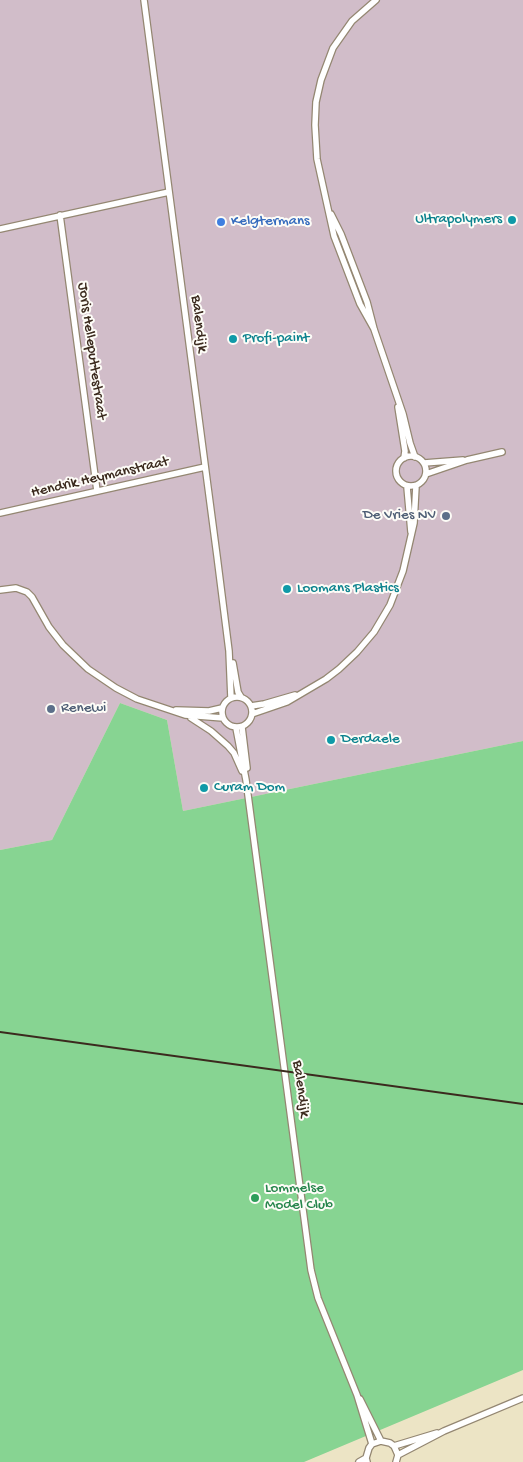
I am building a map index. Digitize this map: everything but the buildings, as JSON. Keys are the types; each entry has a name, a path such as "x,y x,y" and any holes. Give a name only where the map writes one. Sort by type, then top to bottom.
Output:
{"street":[{"name":"Balendijk","path":"144,0 205,467 228,652 231,698"},
{"path":"374,329 360,304 334,236 321,179 316,138 316,102 330,54 345,29 358,14 376,0"},
{"path":"0,229 169,192"},
{"path":"329,210 341,234 367,302 415,457 424,463 468,460"},
{"name":"Joris Helleputtestraat","path":"60,215 97,491"},
{"path":"348,271 354,268"},
{"path":"398,402 404,458"},
{"path":"426,474 468,460 502,452"},
{"path":"415,457 404,458 396,465 396,476 402,484 407,487 416,486 421,483 426,474 424,463"},
{"name":"Hendrik Heymanstraat","path":"0,513 205,467"},
{"path":"252,714 273,708 314,686 339,669 374,632 383,619 396,592 403,571 415,513 416,486"},
{"path":"407,487 411,532"},
{"path":"0,590 16,588 27,592 63,645 100,678 137,699 186,715 211,731 234,753 246,780"},
{"name":"Balendijk","path":"228,652 232,660 238,692 241,697"},
{"path":"251,706 299,694"},
{"path":"241,697 249,702 251,706 252,714 249,722 239,727 228,725 223,718 222,708 227,700 241,697"},
{"path":"173,710 209,711 222,708"},
{"path":"186,715 223,718"},
{"path":"239,727 246,780"},
{"name":"Balendijk","path":"246,780 311,1270 318,1298 357,1395 372,1444"},
{"name":"Balendijk","path":"357,1395 365,1406 381,1441"},
{"path":"359,1462 367,1460 369,1448 372,1444 386,1441 394,1446 397,1459 444,1431 523,1398"},
{"path":"394,1446 444,1431"}],"shaded area":[{"path":"0,0 523,0 523,741 183,811 167,720 120,703 52,840 0,850"}],"green space":[{"path":"120,703 167,720 183,811 523,741 523,1370 304,1462 0,1462 0,850 52,840"}],"railway":[{"path":"0,1032 523,1104"}],"place":[{"name":"Ultrapolymers","path":"512,220"},
{"name":"Kelgtermans","path":"221,222"},
{"name":"Profi-paint","path":"233,339"},
{"name":"De Vries NV","path":"446,516"},
{"name":"Loomans Plastics","path":"287,589"},
{"name":"Renewi","path":"51,709"},
{"name":"Derdaele","path":"331,740"},
{"name":"Curam Dom","path":"204,788"},
{"name":"Lommelse Model Club","path":"255,1198"}]}
